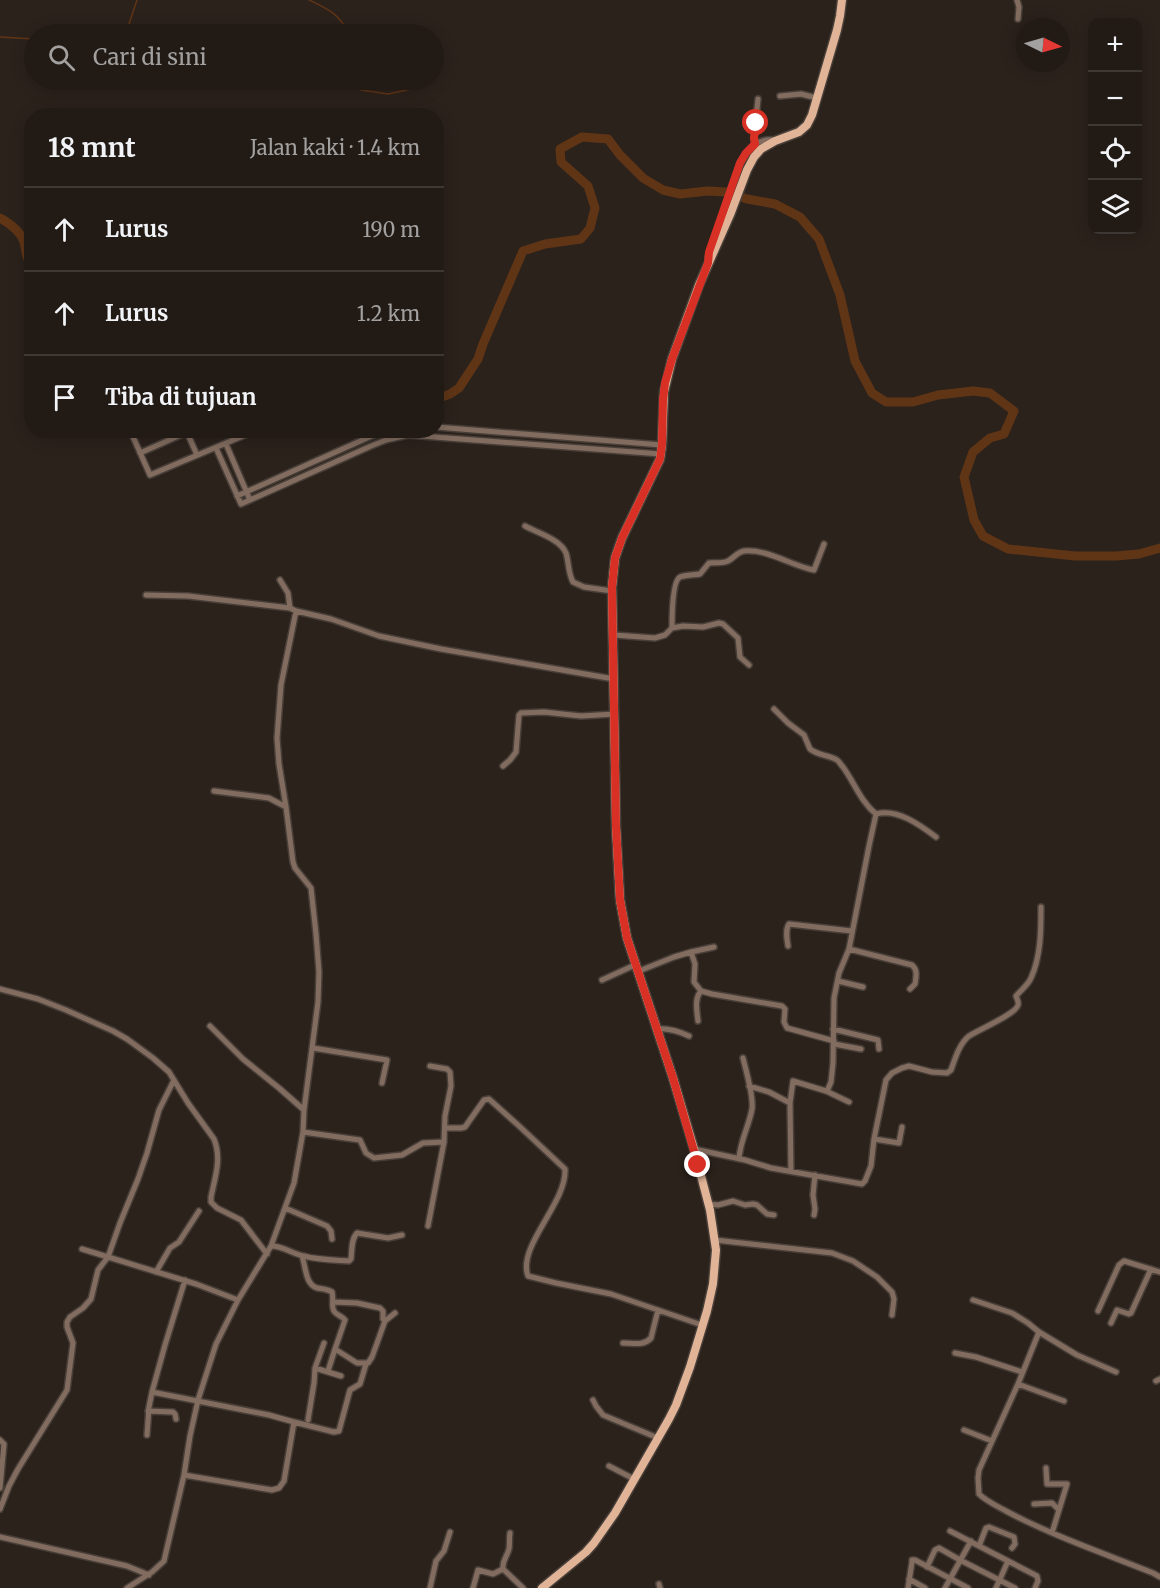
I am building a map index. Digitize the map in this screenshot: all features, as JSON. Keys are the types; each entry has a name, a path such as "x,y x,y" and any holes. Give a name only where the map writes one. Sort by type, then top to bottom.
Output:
{"main road":[{"path":"542,1588 590,1548 615,1513 676,1405 690,1367 713,1284 716,1250 716,1240 694,1149 627,938 620,900 616,837 612,591 615,558 622,538 657,467 662,450 665,383 733,198 750,162 757,153 775,141 804,129 812,115 840,15 842,0"}],"street":[{"path":"1017,0 1018,18"},
{"path":"780,96 801,94 817,98"},
{"path":"755,144 758,99"},
{"path":"733,198 740,163 746,153 761,141 775,141"},
{"path":"444,429 662,450"},
{"path":"444,437 662,450"},
{"path":"133,438 150,475 236,438"},
{"path":"140,453 173,438"},
{"path":"191,438 197,456"},
{"path":"237,496 367,438"},
{"path":"216,448 241,504 371,446 395,438"},
{"path":"226,444 250,500"},
{"path":"525,526 563,548 569,575 573,582 584,587 612,591"},
{"path":"672,628 675,588 679,577 700,574 708,563 727,562 739,552 744,551 773,556 814,570 824,544"},
{"path":"128,1588 149,1575 164,1561 198,1400 216,1344 238,1300 271,1246 294,1183 303,1132 318,1002 319,972 311,888 294,865 279,764 277,738 281,685 293,610 288,593 280,580"},
{"path":"146,595 188,596 293,610 331,619 379,636 441,649 614,678"},
{"path":"614,635 655,638 665,635 672,628 723,624 738,638 740,657 749,665"},
{"path":"774,709 804,735 810,749 838,761 848,773 855,788 876,814"},
{"path":"503,766 516,752 521,713 544,712 581,716 615,714"},
{"path":"214,791 269,798 286,807"},
{"path":"876,814 882,812 909,820 936,837"},
{"path":"826,1091 831,1082 834,998 843,961 849,948 876,814"},
{"path":"694,1149 771,1168 862,1184 871,1167 874,1139 886,1080 892,1073 909,1066 947,1073 951,1070 963,1043 969,1036 1017,1007 1017,996 1031,977 1038,952 1041,908"},
{"path":"788,946 786,938 789,924 852,931"},
{"path":"602,980 638,967 714,947"},
{"path":"849,948 912,965 916,973 915,984 910,989"},
{"path":"691,952 695,964 694,982 701,991 782,1006 785,1009 784,1022 787,1028 861,1049"},
{"path":"838,981 863,987"},
{"path":"0,989 38,999 113,1030 169,1072 218,1148 219,1164 211,1202 217,1208 241,1220 267,1254"},
{"path":"698,1022 697,1002 701,991"},
{"path":"210,1026 243,1059 304,1110"},
{"path":"657,1029 677,1030 689,1036"},
{"path":"833,1029 878,1040 879,1049"},
{"path":"313,1048 387,1060 382,1083"},
{"path":"740,1159 741,1144 752,1108 743,1058"},
{"path":"428,1226 444,1142 445,1116 451,1086 450,1072 447,1069 430,1066"},
{"path":"0,1509 18,1469 67,1390 73,1343 67,1324 70,1317 84,1308 91,1299 98,1270 108,1257 144,1162 159,1110 174,1080"},
{"path":"791,1172 790,1103 793,1081 826,1091 849,1102"},
{"path":"749,1086 769,1092 790,1103"},
{"path":"445,1128 462,1128 484,1100 489,1100 565,1169 562,1190 529,1254 526,1266 528,1276 611,1294 702,1325"},
{"path":"874,1139 899,1143 902,1127"},
{"path":"303,1132 360,1140 366,1153 374,1158 402,1155 423,1143 444,1142"},
{"path":"814,1215 815,1175"},
{"path":"708,1204 718,1205 733,1201 753,1204 767,1214 774,1215"},
{"path":"285,1208 327,1226 331,1231 332,1239"},
{"path":"156,1272 170,1248 180,1241 199,1211"},
{"path":"271,1246 278,1246 303,1256 349,1261 354,1235 357,1233 388,1238 402,1235"},
{"path":"716,1240 832,1253 853,1261 877,1277 892,1292 894,1299 892,1315"},
{"path":"82,1249 185,1280 238,1300"},
{"path":"303,1256 309,1282 315,1287 332,1292 334,1312 343,1317 345,1323 328,1371"},
{"path":"1098,1311 1122,1262 1160,1272"},
{"path":"1112,1323 1117,1310 1131,1313 1151,1269"},
{"path":"147,1435 152,1392 185,1280"},
{"path":"973,1300 1012,1314 1077,1355 1116,1372"},
{"path":"333,1302 357,1303 380,1308 385,1321"},
{"path":"623,1343 647,1341 651,1338 658,1310"},
{"path":"152,1392 269,1415 334,1432 339,1431 350,1390 360,1384 385,1321 395,1313"},
{"path":"1039,1332 979,1470 980,1496 1024,1521 1160,1577"},
{"path":"308,1420 315,1383 315,1368 324,1343"},
{"path":"335,1349 357,1363 366,1364"},
{"path":"955,1353 976,1357 1022,1372"},
{"path":"315,1368 341,1376"},
{"path":"1018,1384 1064,1401"},
{"path":"593,1400 603,1415 658,1438"},
{"path":"148,1411 173,1412 176,1414 176,1419"},
{"path":"184,1475 276,1489 284,1481 294,1422"},
{"path":"964,1430 992,1441"},
{"path":"0,1440 4,1444 0,1488"},
{"path":"609,1466 634,1479"},
{"path":"1046,1468 1047,1484 1076,1485"},
{"path":"1052,1533 1067,1484"},
{"path":"1034,1503 1052,1503 1059,1510"},
{"path":"979,1545 986,1528 989,1527 1014,1537 1015,1544 1012,1548"},
{"path":"950,1531 1037,1576 1038,1581 1035,1588"},
{"path":"430,1588 436,1561 444,1551 450,1532"},
{"path":"510,1533 509,1547 502,1562 503,1569 523,1588"},
{"path":"0,1537 127,1566 149,1575"},
{"path":"945,1588 970,1541"},
{"path":"927,1567 938,1548 1015,1588"},
{"path":"908,1588 912,1560 915,1560 968,1588"},
{"path":"996,1588 1008,1561"},
{"path":"473,1588 478,1570 481,1569 491,1574 503,1569"},
{"path":"909,1579 925,1588"}],"waterway":[{"path":"129,24 137,0"},
{"path":"309,0 327,9 343,24"},
{"path":"0,37 24,38"},
{"path":"361,90 388,94 407,90"},
{"path":"444,396 459,388 478,359 523,251 545,244 581,239 590,228 595,208 588,186 561,162 560,149 582,137 608,139 643,178 663,190 680,194 726,192 747,199 775,204 800,217 819,239 840,295 855,361 872,393 886,402 913,402 938,395 973,391 990,393 1014,411 1004,434 990,438 973,452 964,477 974,520 983,536 1008,549 1075,556 1139,554 1160,548"},
{"path":"0,218 11,225 24,242"}],"route":[{"path":"698,1165 673,1078 627,938 620,900 616,826 612,587 615,558 622,538 660,459 665,383 672,359 708,263 709,252 740,163 755,144 756,123"}]}
